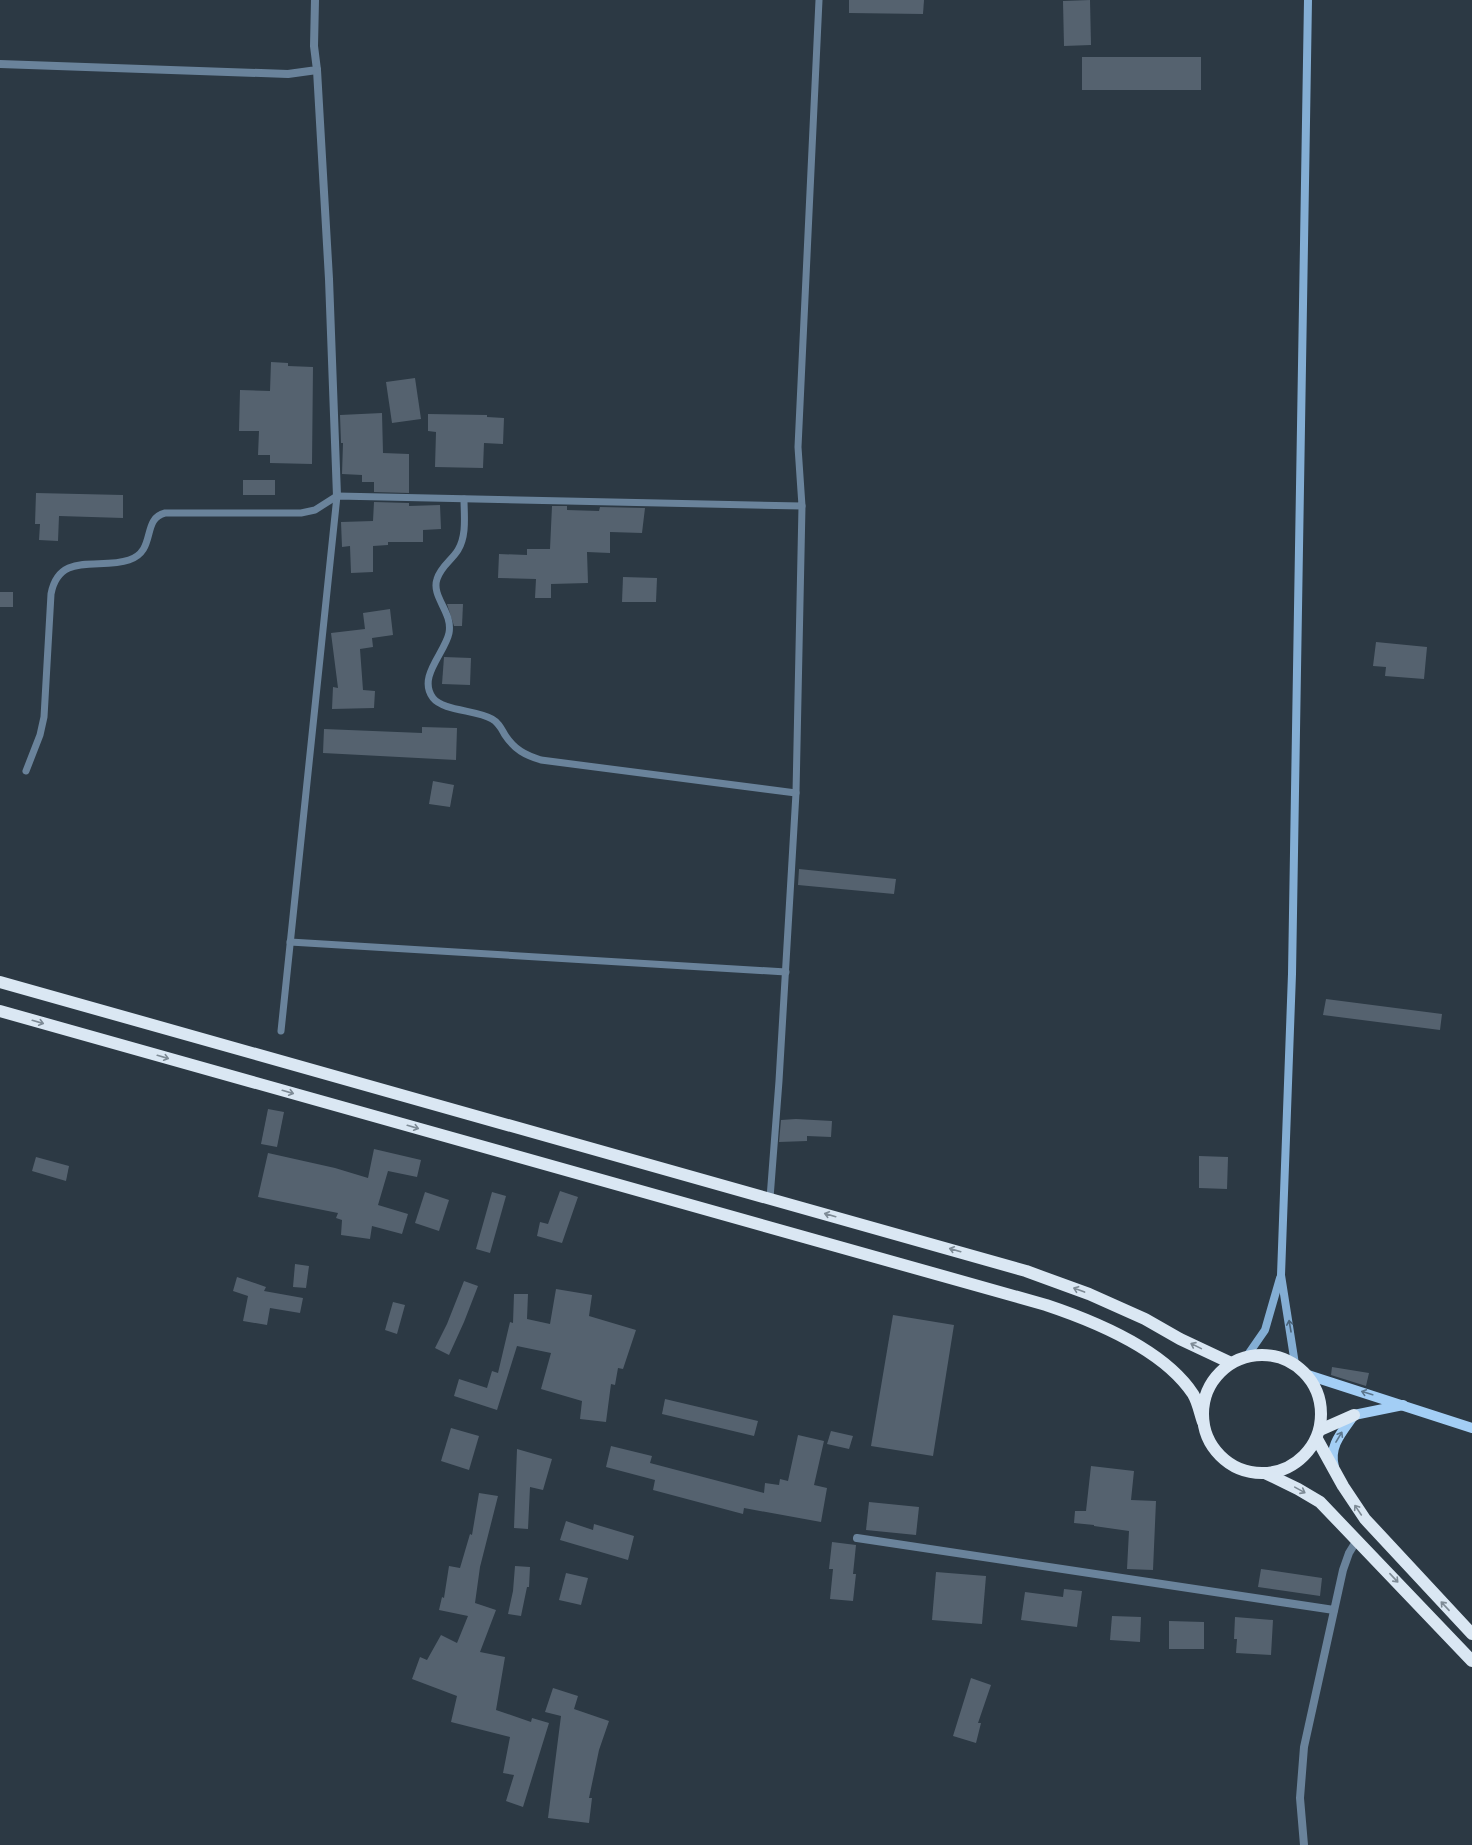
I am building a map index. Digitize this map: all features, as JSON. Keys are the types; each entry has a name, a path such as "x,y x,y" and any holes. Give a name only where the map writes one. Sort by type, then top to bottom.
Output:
{"highway":[{"path":"0,982 1026,1270 1089,1294 1145,1319 1180,1339 1231,1363"},
{"path":"0,1011 1046,1305 1080,1317 1149,1353 1176,1375 1193,1395 1208,1439 1222,1457 1231,1465 1247,1472 1265,1473 1281,1470 1295,1464 1308,1453 1318,1435 1322,1411 1318,1392 1308,1375 1295,1364 1280,1357 1263,1354 1247,1356 1231,1363 1218,1374 1208,1388 1203,1405 1203,1422"},
{"path":"1318,1435 1354,1416"},
{"path":"1318,1435 1336,1474 1364,1519 1472,1634"},
{"path":"1265,1473 1298,1488 1320,1502 1472,1661"}],"main road":[{"path":"1295,1364 1281,1275 1292,974 1308,0"},
{"path":"1247,1356 1265,1330 1281,1275"},
{"path":"1308,1375 1405,1405 1472,1428"},
{"path":"1336,1474 1332,1462 1333,1447 1354,1416 1405,1405"}],"street":[{"path":"315,0 314,46 317,70 329,279 337,496"},
{"path":"0,64 288,74 317,70"},
{"path":"857,1538 1334,1610"},
{"path":"1304,1845 1300,1798 1304,1747 1343,1570 1349,1553 1357,1540"}],"lane":[{"path":"770,1198 786,972 796,793 802,506 798,447 819,0"},
{"path":"26,771 40,735 44,717 51,594 53,583 59,574 70,566 120,562 138,556 143,552 148,543 152,521 158,514 165,512 301,513 315,510 337,496 802,506"},
{"path":"281,1031 337,496"},
{"path":"464,499 464,534 462,543 458,551 440,572 436,580 436,588 449,620 449,631 444,648 431,670 429,686 434,699 440,704 492,718 497,722 515,748 522,754 542,760 796,793"},
{"path":"290,942 786,972"}],"building":[{"path":"849,0 924,0 923,14 849,13"},
{"path":"1090,0 1091,45 1064,46 1063,1"},
{"path":"1082,57 1201,57 1201,90 1082,90"},
{"path":"271,362 288,363 288,366 313,367 312,464 270,463 270,455 258,455 259,431 239,431 240,390 270,391"},
{"path":"415,378 421,419 392,423 386,382"},
{"path":"382,413 383,453 409,454 409,493 374,492 374,482 362,482 362,475 342,474 343,443 341,443 340,415"},
{"path":"428,414 487,415 487,417 504,418 503,444 484,443 483,468 435,467 436,432 428,431"},
{"path":"243,480 275,480 275,495 243,495"},
{"path":"36,493 123,495 123,518 59,516 58,541 39,540 40,524 35,524"},
{"path":"374,502 409,503 409,506 440,505 441,529 423,530 423,542 388,542 388,545 373,546 373,572 351,573 350,546 342,547 341,522 373,521"},
{"path":"552,506 567,506 567,510 599,511 600,507 645,508 642,533 610,532 610,553 587,552 588,583 551,584 551,598 535,598 536,579 498,578 499,554 527,555 527,549 550,549"},
{"path":"623,577 657,578 656,602 622,602"},
{"path":"0,592 13,592 13,607 0,607"},
{"path":"447,604 463,604 462,626 454,626"},
{"path":"390,609 393,635 372,638 373,647 360,649 363,690 375,691 374,708 332,709 333,687 338,688 331,633 365,629 363,613"},
{"path":"1376,642 1427,647 1424,679 1385,676 1386,667 1373,666"},
{"path":"444,657 471,658 470,685 442,684"},
{"path":"422,727 457,728 456,760 323,753 324,729 422,733"},
{"path":"433,781 454,785 450,807 429,804"},
{"path":"799,869 896,879 894,894 798,885"},
{"path":"1326,999 1442,1014 1440,1030 1323,1015"},
{"path":"268,1109 284,1112 277,1147 261,1144"},
{"path":"796,1119 832,1121 831,1137 807,1136 807,1141 779,1142 781,1120"},
{"path":"374,1149 421,1160 417,1177 388,1171 378,1205 408,1214 402,1234 372,1226 370,1239 341,1235 342,1220 336,1218 338,1213 258,1197 268,1153 335,1168 368,1178"},
{"path":"1199,1156 1228,1157 1227,1189 1199,1188"},
{"path":"36,1157 69,1166 66,1181 32,1171"},
{"path":"560,1191 578,1197 562,1243 537,1236 540,1222 548,1224"},
{"path":"425,1192 449,1200 439,1231 415,1223"},
{"path":"492,1192 506,1196 490,1253 476,1249"},
{"path":"295,1264 309,1266 306,1288 293,1287"},
{"path":"237,1277 266,1287 264,1291 303,1298 300,1313 270,1308 267,1325 243,1321 248,1296 233,1291"},
{"path":"464,1281 478,1286 449,1355 435,1348 447,1324"},
{"path":"556,1289 592,1295 589,1316 636,1330 623,1369 618,1368 615,1385 611,1384 606,1422 580,1419 582,1401 541,1389 551,1353 517,1346 497,1410 454,1396 459,1379 487,1388 492,1371 498,1373 510,1322 513,1323 514,1294 528,1294 527,1319 550,1324"},
{"path":"393,1302 405,1305 397,1334 385,1330"},
{"path":"893,1315 954,1325 933,1456 871,1446"},
{"path":"1332,1367 1369,1373 1366,1386 1331,1375"},
{"path":"665,1399 758,1421 754,1436 662,1414"},
{"path":"451,1428 479,1436 469,1470 441,1461"},
{"path":"831,1431 853,1436 849,1449 827,1444"},
{"path":"798,1435 824,1441 814,1485 827,1488 821,1522 744,1508 743,1514 653,1490 655,1480 606,1467 611,1446 652,1456 650,1463 764,1493 765,1483 779,1485 780,1479 788,1481"},
{"path":"517,1449 552,1459 543,1490 530,1487 528,1529 514,1528"},
{"path":"1091,1466 1134,1471 1131,1500 1156,1501 1153,1570 1127,1569 1129,1531 1074,1523 1075,1511 1086,1511"},
{"path":"479,1493 498,1496 480,1567 475,1603 496,1610 480,1652 505,1657 496,1710 531,1722 532,1718 549,1723 523,1807 506,1801 514,1775 503,1773 510,1737 451,1722 457,1696 412,1679 420,1657 427,1660 441,1635 457,1643 468,1616 439,1610 442,1597 444,1598 449,1566 460,1568 470,1534 472,1535"},
{"path":"869,1502 919,1507 916,1535 866,1530"},
{"path":"566,1521 593,1530 594,1524 634,1536 628,1560 560,1540"},
{"path":"832,1542 856,1545 853,1574 856,1574 853,1601 830,1599 833,1569 829,1569"},
{"path":"515,1566 530,1567 529,1587 527,1587 521,1616 508,1614 513,1591"},
{"path":"1261,1569 1322,1578 1320,1596 1258,1587"},
{"path":"936,1572 986,1576 982,1624 932,1620"},
{"path":"566,1573 588,1578 581,1605 559,1600"},
{"path":"1064,1589 1082,1591 1077,1627 1021,1620 1025,1592 1063,1597"},
{"path":"1112,1616 1141,1617 1140,1642 1110,1640"},
{"path":"1235,1617 1273,1620 1271,1655 1236,1653 1237,1639 1234,1639"},
{"path":"1169,1621 1204,1622 1204,1649 1169,1649"},
{"path":"971,1678 991,1685 978,1723 981,1723 976,1743 953,1736"},
{"path":"553,1688 578,1696 574,1709 609,1721 599,1750 589,1798 592,1798 589,1823 548,1818 561,1716 545,1712"}]}
